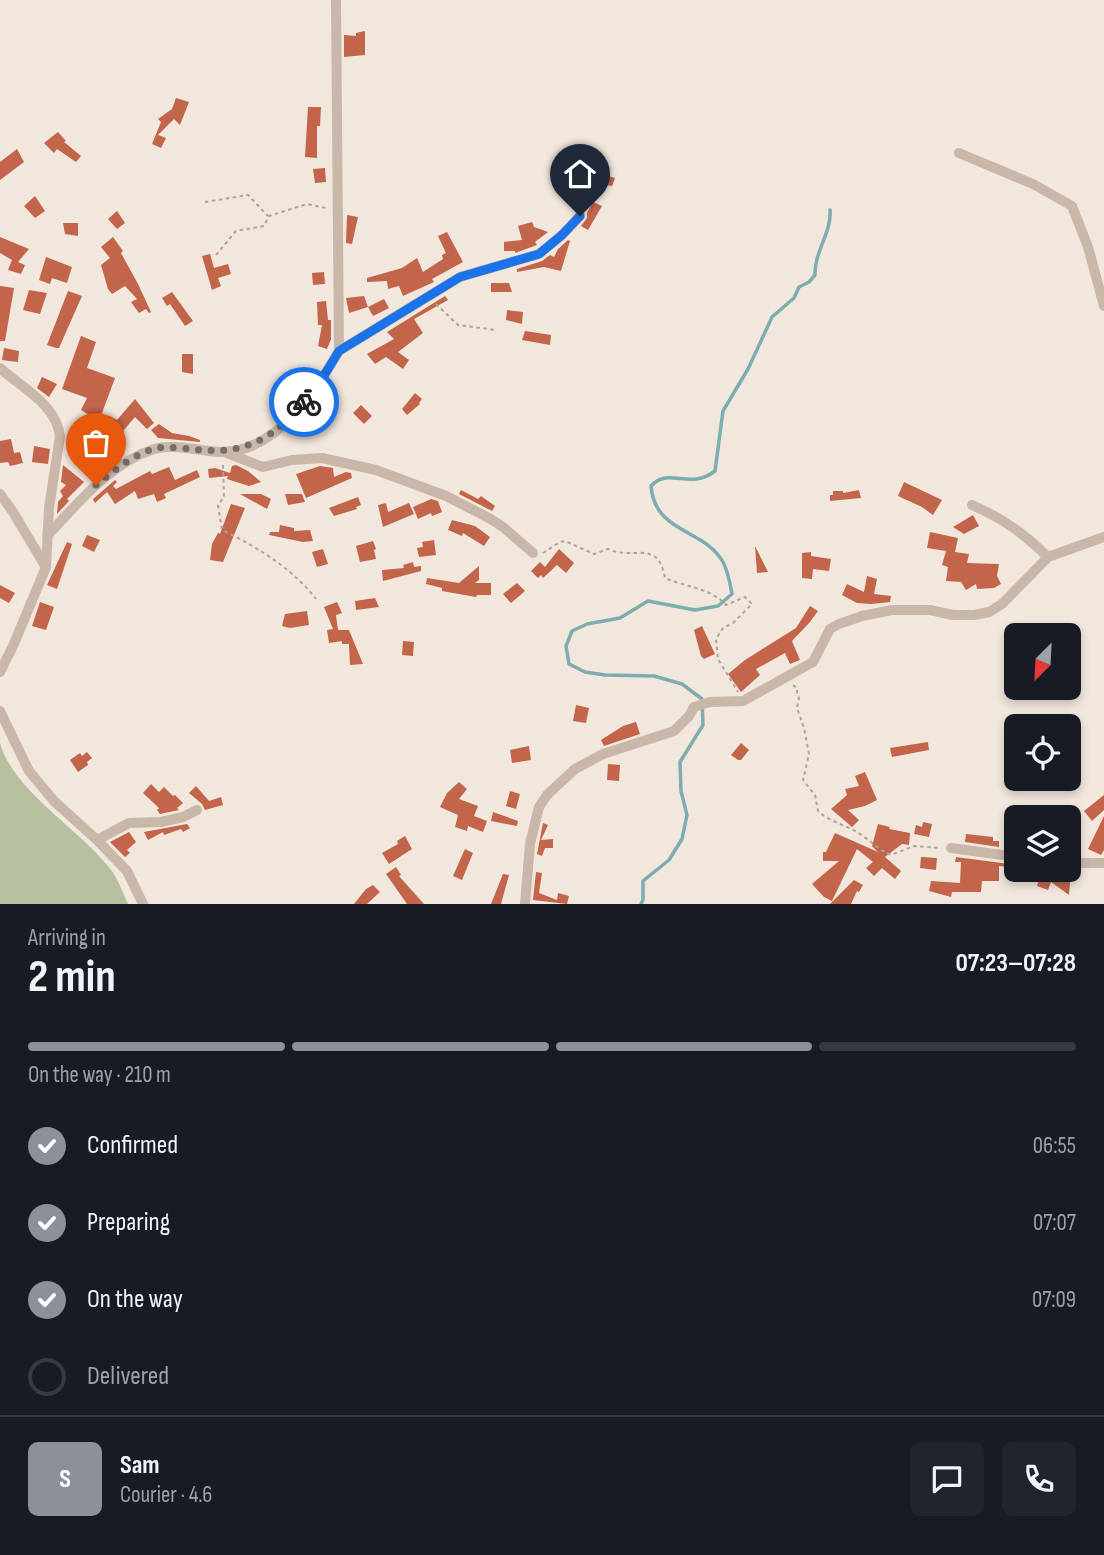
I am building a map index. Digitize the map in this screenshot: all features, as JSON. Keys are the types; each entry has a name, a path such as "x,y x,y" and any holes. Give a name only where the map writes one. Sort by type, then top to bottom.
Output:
{"street":[{"path":"336,0 339,351"},
{"path":"958,153 1033,184 1072,206 1088,247 1104,306"},
{"path":"47,536 96,485 147,452 167,448 223,452 255,443 283,425 320,382 339,351 460,277 539,254 580,216"},
{"path":"0,368 36,397 52,414 59,425 60,436 49,508 46,567 0,672"},
{"path":"223,452 262,467 292,460 322,458 376,470 446,496 489,518 533,553"},
{"path":"0,494 46,567"},
{"path":"972,505 1001,518 1023,533 1048,557"},
{"path":"525,904 530,844 539,807 547,795 575,769 603,754 674,731 694,708 710,702 743,701 813,662 830,629 839,624 892,610 930,610 953,615 989,612 1002,604 1048,557 1104,537"},
{"path":"0,711 19,756 29,771 54,801 127,871 143,904"},
{"path":"97,840 129,823 162,822 197,810"},
{"path":"951,848 1004,855"},
{"path":"1081,863 1104,863"}],"path":[{"path":"205,202 248,195 269,216"},
{"path":"216,254 236,231 264,226 269,216 307,204 337,210"},
{"path":"426,297 447,312 458,325 496,330"},
{"path":"223,452 224,497 218,505 222,530 288,569 316,599"},
{"path":"533,553 539,556 565,541 594,554 608,549 620,555 645,552 661,561 665,578 676,583 711,593 726,605 745,597 752,604 733,623 723,628 716,639 718,659 743,701"},
{"path":"790,684 797,688 799,698 796,704 808,745 809,754 803,780 815,795 818,811 830,821 859,833 881,851 891,855 915,846 951,848"}],"green space":[{"path":"0,743 7,761 33,794 111,870 128,904 0,904"}],"building":[{"path":"365,31 365,55 344,57 344,35 356,36 356,33"},
{"path":"176,98 189,102 180,125 174,119 158,135 166,138 161,148 152,144 161,122 158,119 172,109"},
{"path":"308,107 321,107 320,126 317,126 317,158 305,157"},
{"path":"58,132 66,141 64,142 81,156 76,162 57,149 54,153 44,143"},
{"path":"17,149 24,162 0,180 0,162"},
{"path":"588,162 597,166 596,172 615,178 612,186 597,183 586,200 577,194 584,183"},
{"path":"325,168 326,182 315,183 313,169"},
{"path":"35,196 45,211 35,218 24,206"},
{"path":"593,202 602,206 588,230 581,226"},
{"path":"117,211 125,223 117,229 108,219"},
{"path":"347,215 358,217 352,244 346,243"},
{"path":"532,222 534,227 548,232 535,242 537,245 515,253 504,251 504,242 522,240 518,226"},
{"path":"63,223 78,223 78,236 65,234"},
{"path":"447,232 463,262 432,279 434,282 403,296 399,286 388,289 387,281 367,282 367,278 402,268 417,258 423,272 443,259 442,255 446,253 438,236"},
{"path":"0,237 29,249 18,262 25,265 21,274 8,270 12,260 0,253"},
{"path":"113,237 123,251 121,253 138,284 151,312 149,313 146,309 139,313 131,302 137,299 125,286 112,294 108,289 101,265 110,258 101,247"},
{"path":"568,240 570,241 561,271 544,267 517,272 517,269 542,261 550,255 554,257"},
{"path":"210,254 214,268 228,264 231,274 218,278 221,286 212,290 202,256"},
{"path":"46,257 72,267 67,283 52,278 50,284 39,280"},
{"path":"324,272 325,284 313,285 312,273"},
{"path":"491,283 509,283 512,292 491,292"},
{"path":"0,286 14,288 5,341 0,341"},
{"path":"29,290 47,293 40,314 23,310"},
{"path":"68,291 82,296 59,348 56,348 47,345"},
{"path":"172,292 193,321 185,326 170,304 167,306 162,298"},
{"path":"364,296 368,307 349,313 346,298"},
{"path":"445,296 448,300 414,319 423,333 398,352 409,360 403,369 386,357 375,364 367,354 394,339 387,332"},
{"path":"384,299 389,308 373,316 368,307"},
{"path":"326,301 328,320 331,320 331,339 327,349 318,346 322,325 318,325 317,302"},
{"path":"507,310 523,312 522,324 506,320"},
{"path":"525,331 551,335 550,345 522,340"},
{"path":"81,336 96,342 87,368 115,378 99,421 81,410 87,398 62,389"},
{"path":"4,348 19,351 18,362 2,360"},
{"path":"182,354 193,354 193,374 182,372"},
{"path":"42,377 57,384 49,397 37,388"},
{"path":"415,393 422,399 407,415 402,409"},
{"path":"135,399 154,423 147,429 135,417 106,455 86,436 91,428 99,432 110,416 117,420"},
{"path":"361,405 372,416 364,424 353,413"},
{"path":"159,424 172,433 189,436 200,442 158,438 151,430"},
{"path":"11,439 14,453 20,452 23,463 10,466 8,462 0,463 0,441"},
{"path":"34,446 50,449 48,464 32,462"},
{"path":"63,465 84,482 57,514 58,502 63,496 60,491 66,485 61,482"},
{"path":"236,465 261,482 249,486 227,479 228,476 209,478 208,469 215,468 230,473 232,466"},
{"path":"320,466 333,468 334,477 346,472 351,473 352,478 306,498 296,474"},
{"path":"169,467 175,480 197,470 200,477 164,494 166,498 157,502 154,494 138,499 135,491 115,504 107,492 95,503 93,499 115,480 117,482 113,486 116,489 150,471 152,474"},
{"path":"904,482 942,500 933,515 898,496"},
{"path":"461,490 478,499 481,496 495,506 492,511 459,494"},
{"path":"859,490 861,498 830,501 833,491 843,493"},
{"path":"240,494 261,494 271,499 267,509"},
{"path":"285,494 302,494 305,502 288,505"},
{"path":"358,497 361,505 356,507 357,509 334,516 329,508"},
{"path":"431,499 438,501 442,512 432,516 431,513 418,519 413,507"},
{"path":"386,503 388,512 409,503 414,514 383,527 378,505"},
{"path":"231,504 245,508 223,562 210,560 212,544 218,533 220,534"},
{"path":"973,515 979,526 964,534 953,527"},
{"path":"452,520 475,526 490,537 484,546 463,533 462,536 448,530"},
{"path":"280,525 294,528 294,531 310,530 313,541 303,542 269,535 270,532 279,532"},
{"path":"930,532 958,538 955,552 969,554 967,563 999,564 997,576 1001,584 994,588 977,589 976,584 966,590 961,582 946,581 948,567 942,565 946,551 927,548"},
{"path":"87,535 100,540 94,552 82,546"},
{"path":"434,540 436,555 419,557 417,548 423,547 422,542"},
{"path":"373,541 376,559 360,562 356,546"},
{"path":"67,542 72,544 57,589 47,585"},
{"path":"755,546 768,572 757,573"},
{"path":"323,549 328,564 317,567 312,552"},
{"path":"559,549 574,563 566,573 557,565 543,578 541,575 538,578 531,571 540,562 545,567"},
{"path":"811,552 811,556 831,559 829,571 813,569 812,579 802,578 802,553"},
{"path":"413,562 414,567 421,566 421,571 383,581 382,570 404,568 403,565"},
{"path":"479,566 479,580 475,583 491,583 491,595 476,597 442,591 442,588 426,584 427,578 459,583"},
{"path":"867,576 877,579 874,594 891,596 890,602 857,603 842,595 847,584 864,592"},
{"path":"517,583 525,591 511,603 503,594"},
{"path":"0,585 15,593 9,603 0,598"},
{"path":"375,598 379,607 356,610 355,601"},
{"path":"40,602 54,607 46,630 32,626"},
{"path":"337,602 342,613 336,615 338,630 349,630 363,664 350,665 349,644 342,644 342,641 329,643 327,630 333,629 324,607"},
{"path":"810,606 818,611 792,641 800,660 790,664 785,653 756,669 760,675 741,692 728,674 796,628"},
{"path":"307,611 309,625 290,628 282,626 285,614"},
{"path":"702,626 715,654 704,659 694,630"},
{"path":"403,641 414,642 413,656 402,655"},
{"path":"576,705 589,708 586,723 573,721"},
{"path":"636,722 640,734 604,746 601,740 623,726"},
{"path":"928,742 929,750 892,757 890,748"},
{"path":"741,743 749,750 738,760 731,755"},
{"path":"529,746 531,760 512,763 510,750"},
{"path":"87,752 92,758 87,762 88,765 78,772 70,760"},
{"path":"608,764 620,765 619,781 607,780"},
{"path":"865,772 877,800 848,810 859,820 852,827 831,809 847,795 845,789 859,786 855,776"},
{"path":"459,782 467,789 459,799 478,806 474,816 487,821 483,832 468,826 467,831 455,827 458,815 440,807 447,793"},
{"path":"151,784 159,792 164,787 175,795 183,803 177,808 179,810 160,814 157,810 159,808 143,793"},
{"path":"196,786 209,801 221,797 223,805 205,810 189,793"},
{"path":"510,791 520,794 516,809 506,806"},
{"path":"1104,795 1104,810 1092,821 1084,811"},
{"path":"493,812 518,821 517,826 491,821"},
{"path":"1104,816 1104,850 1101,855 1088,849"},
{"path":"923,822 932,824 929,837 914,834 916,825 922,827"},
{"path":"543,823 548,825 541,840 553,839 553,848 545,848 542,856 537,854"},
{"path":"187,824 190,828 183,832 181,829 164,835 163,832 148,840 144,832"},
{"path":"878,824 910,833 909,845 902,844 885,857 901,871 895,879 882,868 874,876 866,868 873,862 857,849 832,901 824,897 812,884 839,861 823,861 823,852 826,852 835,833 878,852 872,846"},
{"path":"129,832 136,842 127,850 130,853 125,857 110,842"},
{"path":"966,834 993,837 993,841 999,841 999,847 965,842"},
{"path":"405,836 412,849 389,864 382,853 398,844 397,841"},
{"path":"465,849 473,853 462,880 453,876"},
{"path":"921,857 937,858 936,870 920,868"},
{"path":"956,857 1004,863 1004,867 999,866 999,881 982,881 981,892 952,892 951,897 929,891 931,881 960,883 961,862 955,862"},
{"path":"396,867 401,875 399,876 424,904 407,904 386,874"},
{"path":"536,872 542,873 539,893 557,900 558,893 569,896 567,904 533,900"},
{"path":"503,874 509,875 501,904 491,904"},
{"path":"854,880 863,885 851,904 830,904"},
{"path":"1038,882 1051,882 1048,890 1037,886"},
{"path":"1051,882 1070,882 1069,895"},
{"path":"373,885 380,892 367,904 354,904 366,889"}],"waterway":[{"path":"641,904 643,881 669,860 682,839 687,815 681,791 680,762 703,725 702,699 682,684 654,676 585,672 569,664 566,646 572,631 587,624 620,618 648,601 695,610 718,606 732,594 728,573 715,551 661,513 654,502 651,486 665,478 697,479 715,471 723,411 748,369 772,317 794,298 799,287 815,275 830,210"}],"way so far":[{"path":"96,485 136,457 157,448 223,452 255,443 283,425 304,402"}],"route":[{"path":"304,402 339,351 460,277 539,254 580,216"}]}
